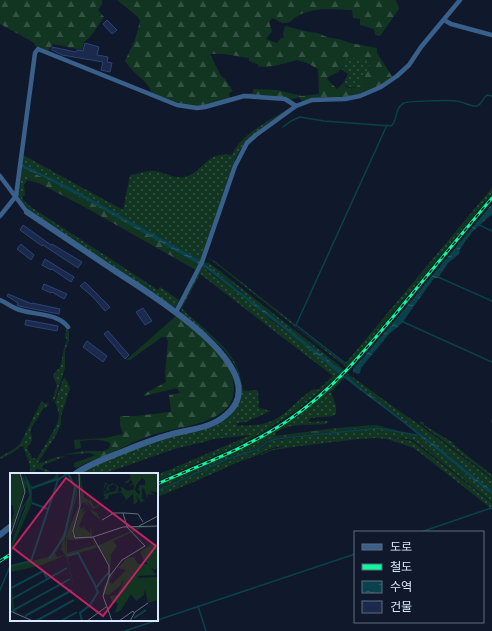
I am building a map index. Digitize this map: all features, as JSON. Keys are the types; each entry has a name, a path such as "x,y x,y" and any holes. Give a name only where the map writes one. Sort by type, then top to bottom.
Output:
{"street":[{"path":"176,312 200,265 240,153 247,143 256,134 296,106 312,100 345,99 360,96 381,87 397,76 409,65 460,0"},
{"path":"444,20 450,24 492,35"},
{"path":"0,216 16,196 35,53 38,49 177,105 197,108 205,107 244,96 285,99 296,106"},
{"path":"0,176 27,212 176,312 211,342 231,366 236,376 238,388 236,402 229,413 216,422 204,427 151,440 85,467 76,473"},
{"path":"0,300 22,311 57,319 65,323 68,327"},
{"path":"0,535 10,527"}],"green space":[{"path":"0,0 102,0 102,4 98,10 104,17 90,37 84,42 82,50 53,44 48,51 40,47 36,47 31,41 0,24"},
{"path":"117,0 396,0 399,9 380,36 375,35 374,29 360,25 360,19 353,18 352,10 326,9 304,13 286,23 282,23 272,18 269,22 272,31 266,39 277,43 281,38 284,38 283,34 285,26 317,33 350,43 377,48 377,53 393,78 360,94 342,97 315,98 302,101 299,97 290,100 244,94 253,93 253,89 277,90 302,96 319,94 318,69 297,60 274,66 258,67 259,65 249,61 249,58 224,54 210,54 221,76 225,79 233,91 229,93 230,98 219,103 209,105 191,106 182,104 152,93 147,84 128,66 125,61 135,40 140,21 138,17","holes":["349,56 359,61 367,58 370,60 371,64 364,78 355,88 345,86 344,82 337,89 327,79 339,71"]},
{"path":"349,56 368,59 370,60 371,64 364,78 358,86 355,87 345,85 344,82 348,74 341,69 346,58"},
{"path":"291,104 292,107 250,138 238,154 233,164 200,262 198,259 68,186 22,164 23,155 123,210 130,175 151,171 176,177 191,175 210,159 216,156 232,155 242,140 291,107"},
{"path":"22,168 90,201 199,265 196,270 81,205 21,174"},
{"path":"21,174 39,183 27,180 24,185 25,195 22,197 23,200 31,207 158,290 160,287 179,300 176,307 29,210 18,195"},
{"path":"492,188 492,194 347,368 206,257 216,262 296,325 296,327 345,364"},
{"path":"209,263 217,269 340,366 345,371 343,374 335,365 268,315 239,290 203,264"},
{"path":"201,266 258,308 272,321 341,374 296,411 262,433 229,450 158,481 158,475 251,435 213,439 174,449 106,473 82,473 95,465 146,444 208,428 226,420 232,413 237,404 240,393 240,379 234,364 219,345 182,314 181,305","holes":["200,274 333,376 318,390 314,389 307,393 276,419 262,424 237,426 237,423 246,422 271,411 259,408 258,390 243,391 238,369 228,352 182,308"]},
{"path":"176,316 216,351 231,372 234,384 233,396 228,407 211,419 149,436 77,468 74,467 74,463 96,455 89,453 61,455 83,451 103,451 108,449 110,443 99,440 80,441 81,448 75,449 74,440 105,438 123,434 120,425 120,416 171,412 169,395 180,393 177,388 144,396 144,394 166,382 165,373 168,341 166,337 162,337 130,360 126,360"},
{"path":"67,327 69,332 69,340 65,350 65,368 55,399 52,402 57,385 53,376 60,368 67,340 65,336"},
{"path":"347,373 492,479 492,491 349,377 345,376"},
{"path":"64,377 70,388 61,416 61,424 55,437 37,464 57,457 66,456 41,466 52,473 45,473 44,471 36,468 35,473 30,473 29,463 23,445 0,459 0,457 20,444 41,402 49,404 42,409 40,415 32,426 30,432 32,440 27,448 32,458 37,459 58,421 59,413 55,402"},
{"path":"343,377 344,378 331,392 336,406 336,414 333,416 311,418 309,420 309,422 329,421 326,424 301,425 283,429 276,432 275,436 257,447 158,489 158,485 245,447 278,429 313,404"},
{"path":"421,422 452,442 492,475 492,478 419,423"},
{"path":"376,425 407,433 377,427 276,438 267,441 275,436 336,428"},
{"path":"377,428 418,435 492,495 492,502 413,440 376,434 276,447 158,497 158,492 229,460 258,450 271,441"},
{"path":"376,434 412,441 492,503 492,509 414,448 387,439 358,439 292,447 273,450 259,456 267,451 284,446"},
{"path":"265,442 258,448 231,458"},
{"path":"217,464 158,490 158,489"}],"water":[{"path":"22,164 68,186 198,259 341,369 344,376 349,377 361,388 438,447 492,491 492,495 405,424 208,270 83,198 41,176 22,168"},
{"path":"492,204 492,214 472,232 460,249 459,254 448,263 438,278 434,278 402,323 388,335 361,368 360,373 353,373 353,369"}],"building":[{"path":"107,20 117,30 112,34 103,24"},
{"path":"85,43 99,47 97,55 108,57 107,62 112,63 110,72 101,70 103,62 62,55 52,50 52,47 76,52 77,50 83,51"},
{"path":"23,225 51,245 52,244 82,262 78,268 43,245 42,246 20,230"},
{"path":"21,244 34,255 31,260 17,249"},
{"path":"45,259 74,277 71,282 52,269 51,270 42,265"},
{"path":"85,282 110,307 105,311 92,296 80,286"},
{"path":"44,284 67,294 64,299 52,292 51,293 42,289"},
{"path":"8,294 32,304 60,309 59,314 19,306 17,305 18,303 7,296"},
{"path":"143,308 152,321 145,325 136,312"},
{"path":"26,320 58,326 57,331 25,325"},
{"path":"108,331 129,355 125,359 104,334"},
{"path":"87,341 107,356 103,362 83,347"}],"waterway":[{"path":"283,127 300,117 324,121 391,126 395,121 397,111 401,105 407,102 458,101 472,106 477,106 487,95 492,96"},
{"path":"345,363 296,325 387,125"},
{"path":"479,225 492,231"},
{"path":"438,277 492,301"},
{"path":"401,321 492,362"},
{"path":"158,491 228,459 258,449 267,442 276,439 377,428 417,435"},
{"path":"424,531 491,508 492,509"},
{"path":"158,620 354,554"},
{"path":"0,590 10,566"},
{"path":"198,606 206,631"},
{"path":"125,631 155,621"}],"railway":[{"path":"158,484 242,447 275,429 305,408 332,384 370,345 492,198"},
{"path":"0,561 10,555"}]}
